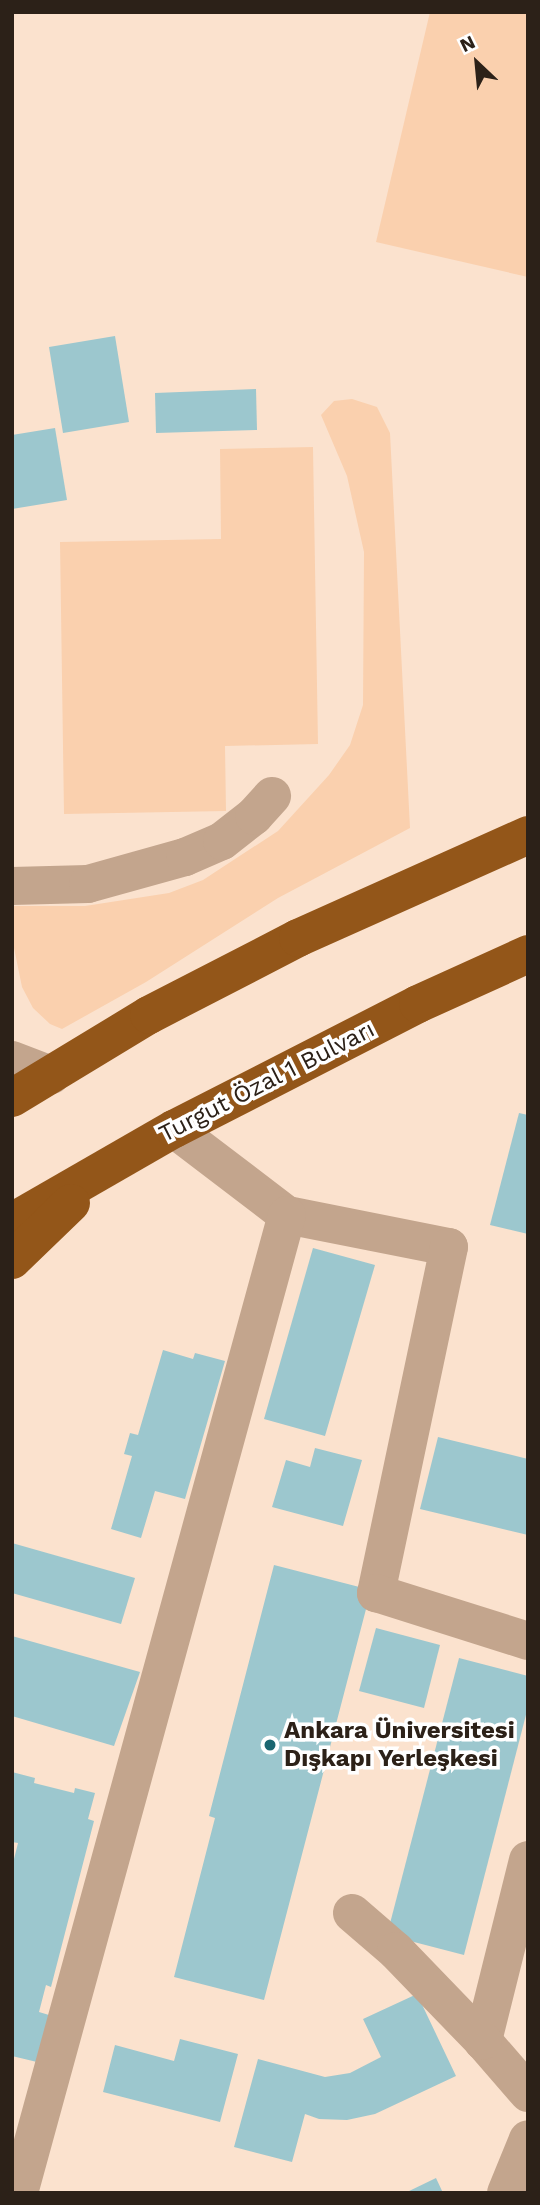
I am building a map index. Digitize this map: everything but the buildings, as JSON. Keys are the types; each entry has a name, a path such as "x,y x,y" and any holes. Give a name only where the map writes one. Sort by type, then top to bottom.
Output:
{"highway":[{"path":"12,1098 149,1015 298,937 528,835"},
{"path":"12,1106 450,890 528,856"},
{"name":"Turgut Özal 1 Bulvarı","path":"14,1249 111,1164 418,1004 528,954"}],"street":[{"path":"12,886 88,884 185,857 222,841 254,816 272,796"},
{"path":"12,1060 51,1075"},
{"path":"174,1129 288,1215 449,1247 376,1593 528,1641"},
{"path":"19,2193 288,1215"},
{"path":"483,2041 528,1860"},
{"path":"352,1913 396,1951 483,2041 528,2093"},
{"path":"506,2193 528,2139"}],"shaded area":[{"path":"430,12 528,12 528,277 376,242"},
{"path":"352,399 377,407 390,433 410,828 278,898 146,982 62,1029 50,1024 33,1008 22,987 12,938 12,906 85,906 169,893 203,880 278,831 329,775 350,745 363,705 364,552 347,476 321,415 334,401"},
{"path":"313,447 318,744 225,746 226,811 64,814 60,542 221,539 220,449"}],"place":[{"name":"Ankara Üniversitesi Dışkapı Yerleşkesi","path":"270,1745"}]}
